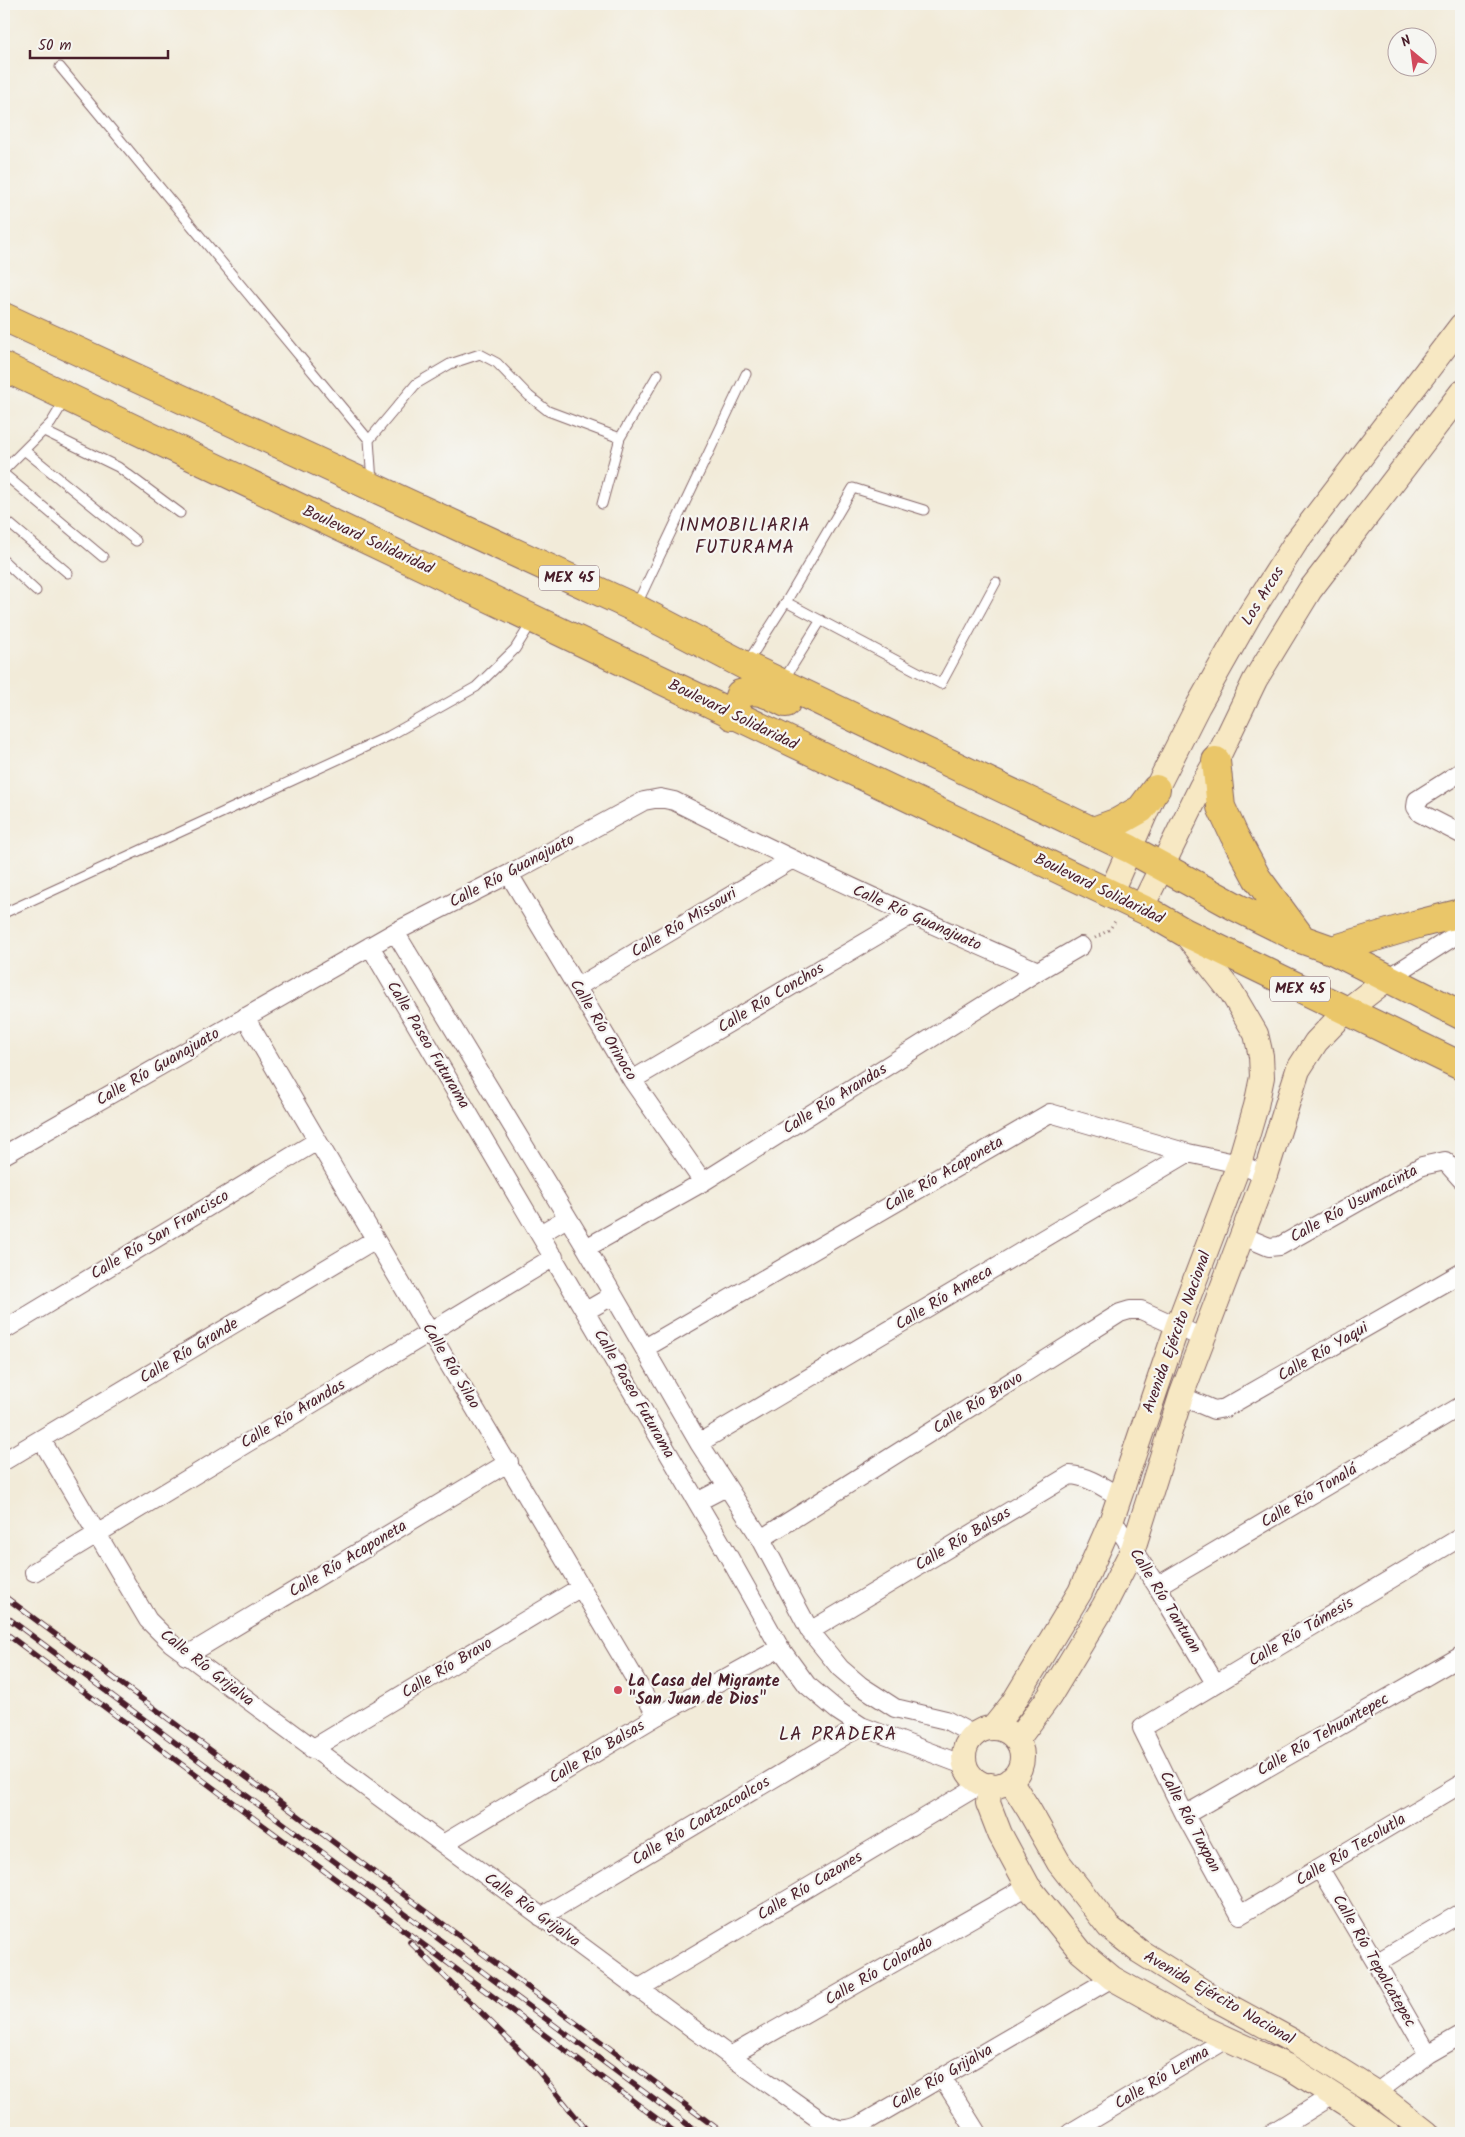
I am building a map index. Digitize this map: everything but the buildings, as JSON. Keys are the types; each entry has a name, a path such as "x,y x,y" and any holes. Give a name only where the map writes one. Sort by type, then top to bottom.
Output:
{"highway":[{"name":"MEX 45","path":"4,317 635,608 746,666 1130,849 1236,907 1332,950 1461,1015"},
{"name":"Boulevard Solidaridad","path":"4,367 534,619 732,716 1126,902 1346,1012 1461,1066"},
{"path":"732,716 740,694 750,690 761,691 840,729 889,749 940,760"},
{"path":"1216,762 1221,808 1234,835 1257,878 1302,938"},
{"path":"1093,831 1118,822 1141,809 1156,790"},
{"path":"1332,950 1395,930 1461,913"}],"main road":[{"name":"Los Arcos","path":"1126,902 1130,849 1156,790 1198,706 1250,614 1296,542 1461,326"},
{"path":"1126,902 1163,866 1202,786 1216,762 1254,680 1310,590 1461,393"},
{"name":"Avenida Ejército Nacional","path":"984,1731 1013,1703 1080,1592 1112,1519 1118,1496 1158,1386 1177,1327 1239,1164 1256,1106 1262,1077 1262,1056 1256,1034 1232,993 1184,932"},
{"name":"Avenida Ejército Nacional","path":"1016,1740 1049,1697 1104,1606 1132,1549 1181,1396 1264,1175 1298,1070 1316,1042 1346,1012 1387,979"},
{"path":"984,1731 1010,1733 1016,1740 1022,1756 1017,1773 994,1783 972,1777 966,1766 964,1755 967,1744 984,1731"},
{"name":"Avenida Ejército Nacional","path":"1387,2133 1290,2067 1195,2024 1112,1978 1081,1952 1028,1886 1000,1834 988,1803 994,1783 1029,1810 1059,1863 1109,1927 1139,1951 1212,1997 1300,2045 1376,2093 1427,2133"}],"street":[{"path":"1461,772 1417,800 1416,807 1420,813 1461,834"},
{"name":"Calle Río Guanajuato","path":"4,1155 395,932 509,874 644,801 660,798 674,801 791,860 910,916 1038,971"},
{"name":"Calle Río Missouri","path":"577,987 791,860"},
{"name":"Calle Río Orinoco","path":"509,874 632,1080 703,1182"},
{"name":"Calle Río Conchos","path":"632,1080 910,916"},
{"name":"Calle Paseo Futurama","path":"395,932 586,1248 612,1296 645,1348 699,1443 761,1539 810,1630 840,1668 860,1686 895,1708 984,1731"},
{"path":"1387,979 1461,932"},
{"name":"Calle Paseo Futurama","path":"370,946 586,1311 780,1648 807,1685 838,1711 861,1726 966,1766"},
{"name":"Calle Río Arandas","path":"586,1248 703,1182 1038,971 1081,946"},
{"name":"Calle Río Silao","path":"246,1017 374,1240 509,1462 657,1716"},
{"name":"Calle Río Acaponeta","path":"645,1348 1050,1113 1188,1154 1239,1164 1264,1175"},
{"name":"Calle Río San Francisco","path":"4,1330 317,1141"},
{"name":"Calle Río Ameca","path":"699,1443 1188,1154"},
{"name":"Calle Río Usumacinta","path":"1242,1236 1269,1247 1280,1246 1422,1166 1445,1162 1461,1179"},
{"path":"540,1234 567,1218"},
{"name":"Calle Río Grande","path":"4,1461 374,1240"},
{"name":"Calle Río Arandas","path":"34,1572 430,1331 554,1258"},
{"name":"Calle Río Yaqui","path":"1181,1396 1214,1410 1225,1408 1461,1273"},
{"path":"586,1311 612,1296"},
{"name":"Calle Río Bravo","path":"761,1539 1120,1313 1130,1310 1141,1310 1203,1338"},
{"name":"Calle Río Tonalá","path":"1157,1586 1461,1406"},
{"name":"Calle Río Grijalva","path":"41,1439 148,1620 160,1634 186,1656 312,1749 822,2122 842,2130 850,2130 1112,1978"},
{"name":"Calle Río Acaponeta","path":"186,1656 509,1462"},
{"name":"Calle Río Balsas","path":"810,1630 1070,1475 1078,1475 1118,1496"},
{"path":"697,1502 726,1487"},
{"name":"Calle Río Tantuan","path":"1112,1519 1157,1586 1216,1683"},
{"name":"Calle Río Támesis","path":"1142,1728 1461,1537"},
{"name":"Calle Río Bravo","path":"312,1749 581,1587"},
{"name":"Calle Río Balsas","path":"442,1844 657,1716 780,1648"},
{"name":"Calle Río Tehuantepec","path":"1184,1815 1461,1656"},
{"name":"Calle Río Coatzacoalcos","path":"541,1917 861,1726"},
{"name":"Calle Río Tuxpan","path":"1142,1728 1184,1815 1240,1915"},
{"name":"Calle Río Cazones","path":"638,1989 994,1783"},
{"name":"Calle Río Tecolutla","path":"1240,1915 1461,1784"},
{"name":"Calle Río Tepalcatepec","path":"1320,1869 1428,2054"},
{"name":"Calle Río Colorado","path":"730,2056 1028,1886"},
{"path":"1376,1963 1461,1914"},
{"path":"1376,2093 1428,2054 1461,2035"},
{"name":"Calle Río Lerma","path":"1070,2133 1227,2039"},
{"path":"942,2077 977,2133"},
{"path":"1272,2133 1333,2095"}],"lane":[{"path":"60,67 368,440 373,488"},
{"path":"368,440 416,384 450,364 480,354 497,363 529,396 548,411 620,438"},
{"path":"602,504 620,438 658,374"},
{"path":"635,608 746,374"},
{"path":"4,470 51,423 67,397"},
{"path":"44,431 118,467 180,514"},
{"path":"24,450 136,541"},
{"path":"4,474 103,557"},
{"path":"746,666 853,488 924,510"},
{"path":"4,519 68,573"},
{"path":"4,561 36,591"},
{"path":"786,602 941,684 996,582"},
{"path":"4,913 388,736 476,686 514,649 534,619"},
{"path":"782,683 821,620"}],"path":[{"path":"1081,946 1109,930 1126,902"}],"railway":[{"path":"4,1596 723,2133"},
{"path":"4,1615 699,2133"},
{"path":"4,1632 676,2133"},
{"path":"410,1942 531,2062 589,2133"}],"place":[{"name":"La Casa del Migrante \"San Juan de Dios\"","path":"618,1690"}],"district":[{"name":"INMOBILIARIA FUTURAMA","path":"745,537"},
{"name":"LA PRADERA","path":"838,1735"}]}
